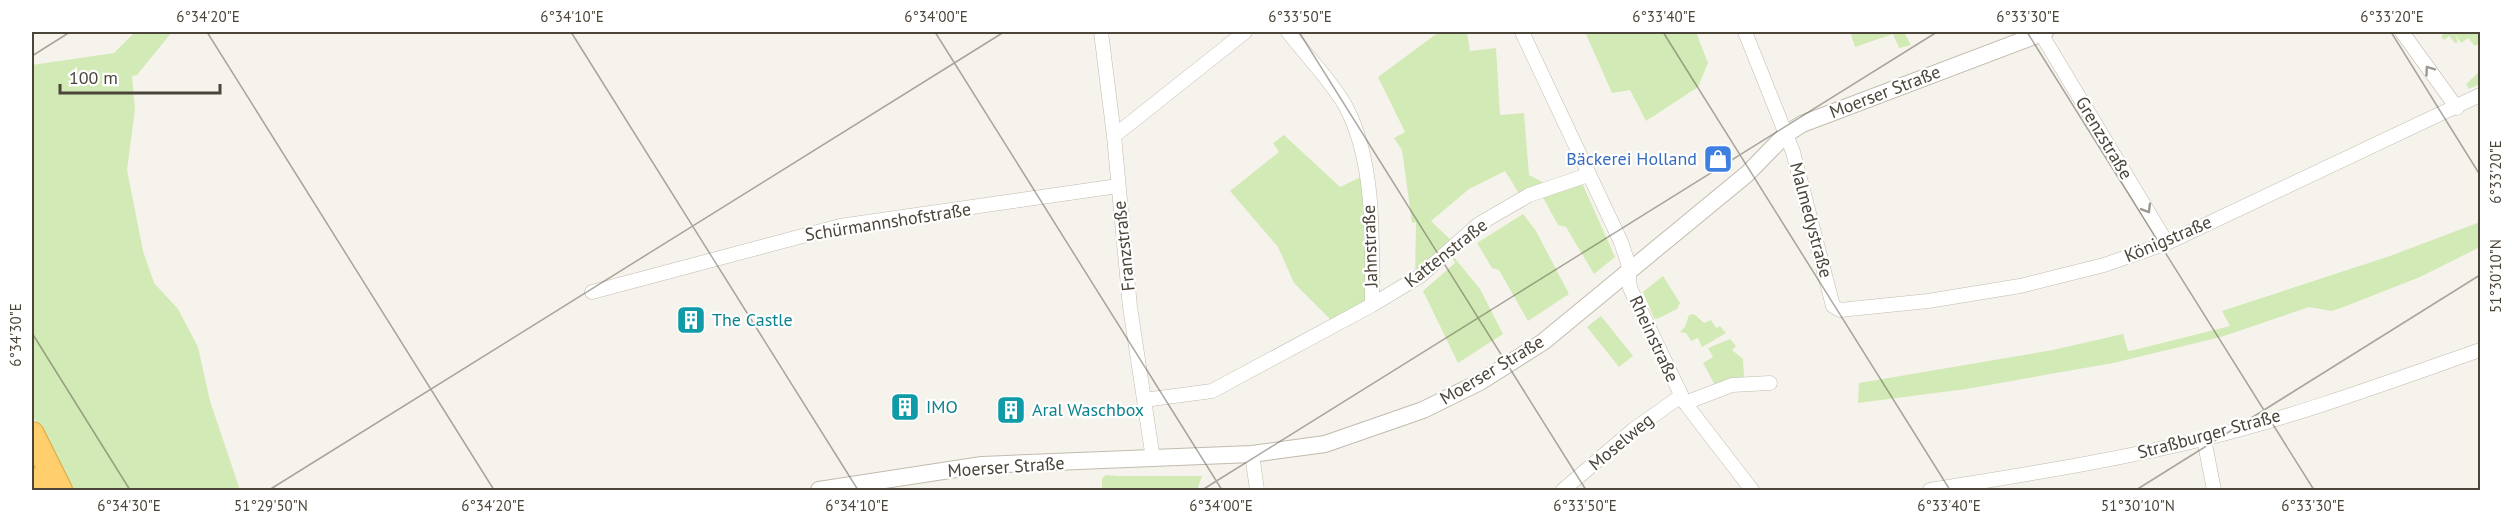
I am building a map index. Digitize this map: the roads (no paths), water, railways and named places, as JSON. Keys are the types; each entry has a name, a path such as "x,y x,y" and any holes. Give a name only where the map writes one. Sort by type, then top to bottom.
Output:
{"highway":[{"path":"32,434 60,490"},
{"path":"32,480 37,490"}],"street":[{"name":"Franzstraße","path":"1101,32 1114,136 1130,307 1153,459"},
{"path":"1114,136 1245,32"},
{"name":"Jahnstraße","path":"1144,400 1212,391 1372,305 1372,222 1358,137 1346,106 1288,32"},
{"path":"1522,32 1626,255 1627,273"},
{"name":"Malmedystraße","path":"1745,32 1793,152 1833,306"},
{"name":"Moerser Straße","path":"819,490 982,465 1252,454 1325,444 1423,410 1480,382 1543,342 1747,174 1785,135 1802,124 2042,32"},
{"name":"Grenzstraße","path":"2042,32 2167,243"},
{"path":"2402,32 2457,108"},
{"name":"Königstraße","path":"1833,306 1840,310 1851,309 2020,286 2104,265 2167,243 2481,95"},
{"name":"Kattenstraße","path":"1372,305 1420,276 1479,224 1528,195 1588,175"},
{"name":"Schürmannshofstraße","path":"592,292 840,226 1118,186"},
{"name":"Rheinstraße","path":"1627,273 1636,302 1683,399 1752,490"},
{"name":"Straßburger Straße","path":"1930,490 2052,470 2204,439 2356,393 2481,350"},
{"name":"Rheinstraße","path":"1683,399 1732,385 1770,383"},
{"name":"Moselweg","path":"1563,490 1633,430 1683,399"},
{"path":"2204,439 2214,490"},
{"path":"1252,454 1257,490"}],"place":[{"name":"Bäckerei Holland","path":"1718,159"},
{"name":"The Castle","path":"691,320"},
{"name":"IMO","path":"905,407"},
{"name":"Aral Waschbox","path":"1011,410"}]}
